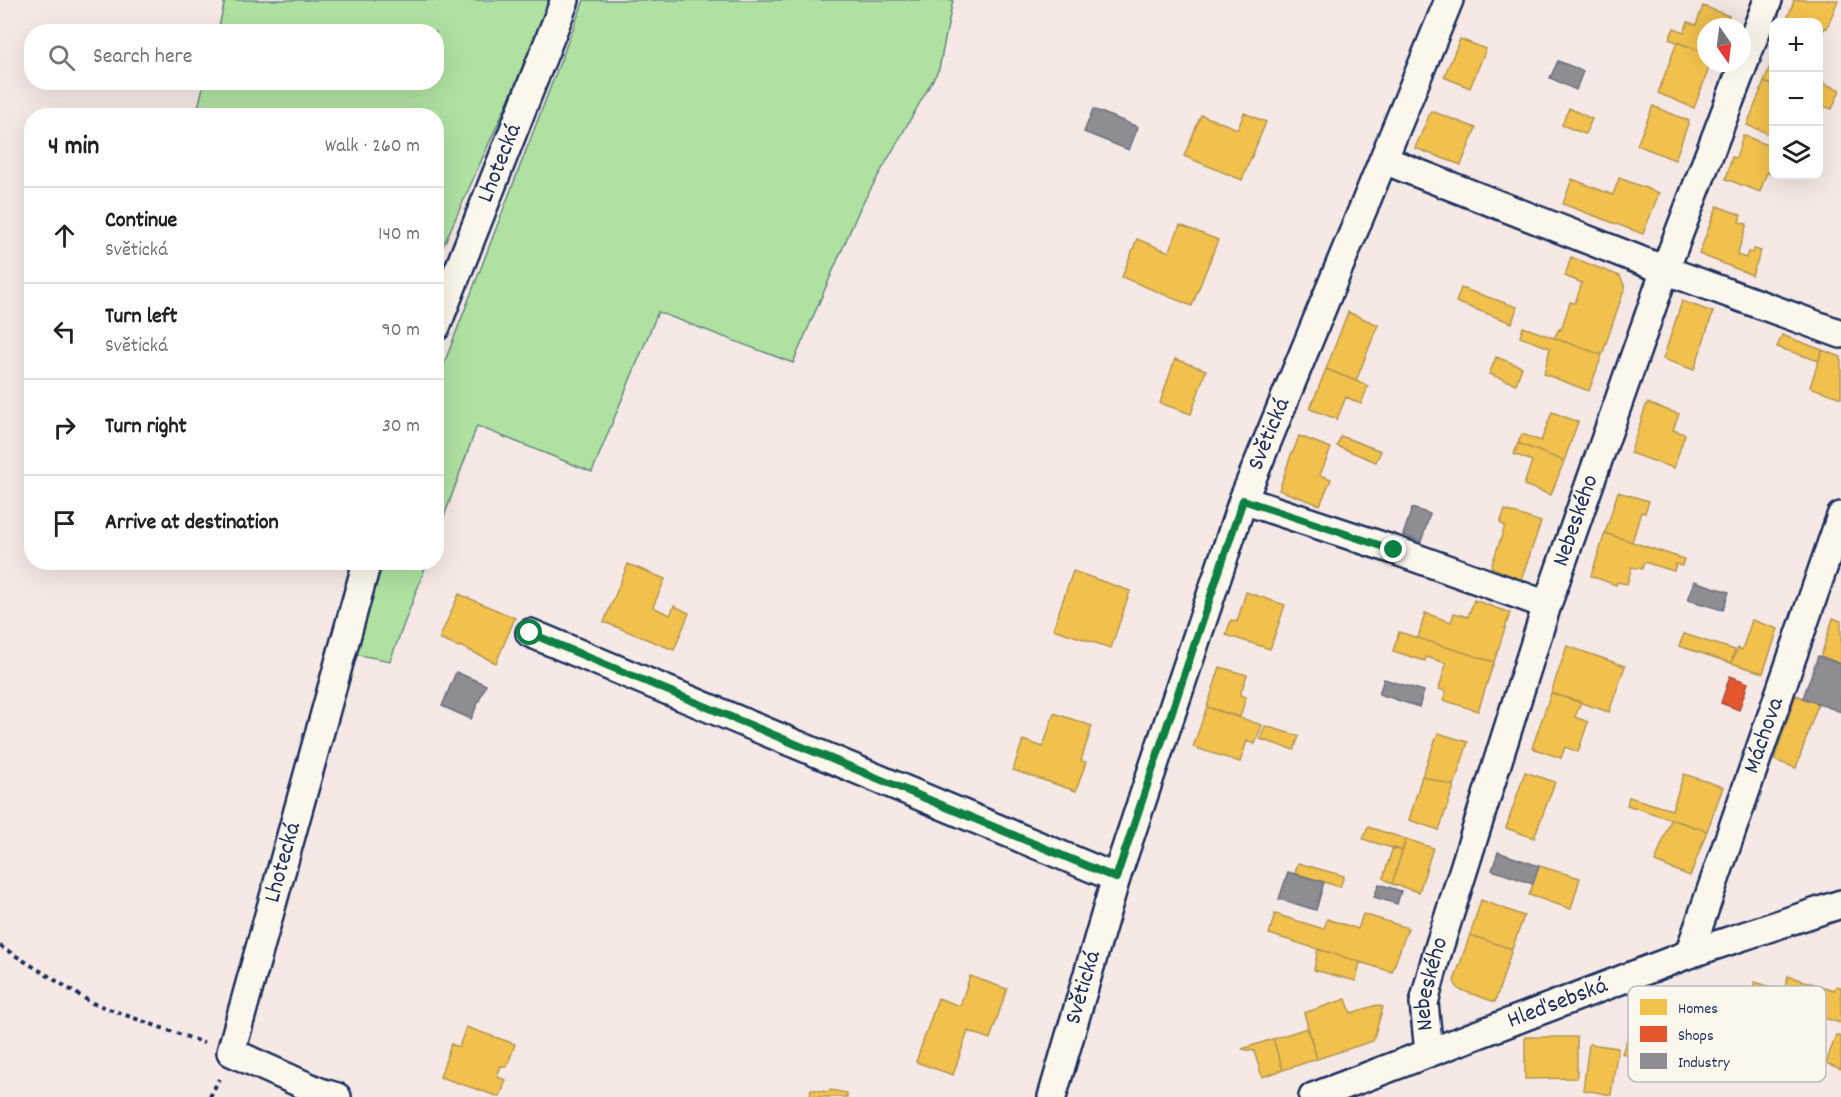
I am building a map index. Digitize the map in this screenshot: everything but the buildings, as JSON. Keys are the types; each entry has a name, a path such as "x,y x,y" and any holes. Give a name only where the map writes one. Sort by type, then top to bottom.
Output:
{"street":[{"name":"Lhotecká","path":"444,307 565,0"},
{"name":"Světická","path":"1053,1097 1116,878 1243,500 1449,0"},
{"name":"Nebeského","path":"1429,1052 1424,1003 1436,957 1547,605 1665,270 1768,0"},
{"path":"1384,160 1665,270 1841,334"},
{"path":"1243,500 1394,550 1547,605"},
{"name":"Máchova","path":"1689,954 1841,516"},
{"name":"Lhotecká","path":"231,1052 365,570"},
{"path":"530,633 1116,878"},
{"name":"Hleďsebská","path":"1313,1097 1689,954 1841,904"},
{"path":"231,1052 320,1092 337,1097"}],"path":[{"path":"0,946 92,1003 231,1052"}],"green space":[{"path":"225,0 553,0 444,244 444,108 198,108 202,90 444,90 444,24 220,24"},
{"path":"584,0 953,0 939,69 860,208 793,363 658,312 592,472 477,426 444,517 444,364"},
{"path":"379,570 424,570 390,661 354,654"}],"route":[{"path":"530,633 1116,878 1243,500 1394,550"}]}
